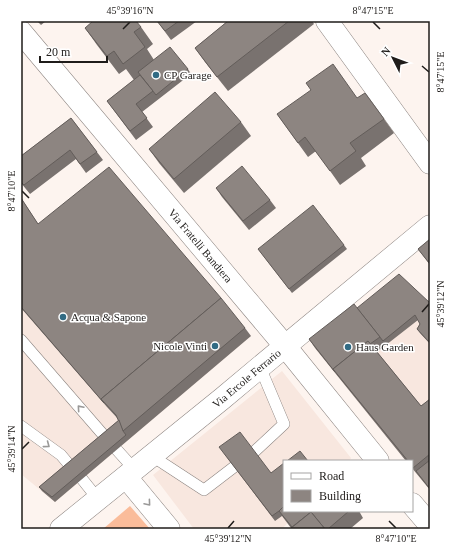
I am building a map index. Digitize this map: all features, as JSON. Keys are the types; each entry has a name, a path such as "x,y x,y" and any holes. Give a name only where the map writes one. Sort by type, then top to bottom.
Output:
{"street":[{"path":"328,21 430,163"},
{"name":"Via Fratelli Bandiera","path":"21,32 285,346 377,460"},
{"name":"Via Ercole Ferrario","path":"61,529 223,398 430,226"},
{"path":"130,474 169,529"},
{"path":"413,505 430,525"}],"lane":[{"path":"21,340 106,438"},
{"path":"255,451 284,424 260,367"},
{"path":"21,426 61,455 71,466"},
{"path":"117,450 130,474"},
{"path":"152,456 204,490 234,467"},
{"path":"82,479 98,499"}],"shaded area":[{"path":"21,198 41,229 251,336 55,502 21,474"},
{"path":"430,305 430,473 422,480 413,469 413,460 405,460 315,348"},
{"path":"282,371 351,458 350,460 283,460 283,512 298,512 282,529 194,529 153,475"},
{"path":"130,506 150,529 103,529"}],"building":[{"path":"93,21 136,21 141,27 134,32 145,47 123,64 114,51 107,56 85,28"},
{"path":"157,21 179,21 165,31"},
{"path":"228,21 289,21 217,77 195,48"},
{"path":"170,47 188,69 156,95 138,72"},
{"path":"333,64 357,98 365,93 384,119 350,143 356,151 330,171 305,137 298,143 277,114 311,90 306,83"},
{"path":"140,75 153,91 136,104 147,118 130,131 107,101"},
{"path":"215,92 241,122 174,179 149,149"},
{"path":"71,118 97,152 80,164 70,150 24,185 21,182 21,156"},
{"path":"242,166 270,200 243,221 216,188"},
{"path":"109,167 221,298 101,399 104,403 21,307 21,198 38,224"},
{"path":"313,205 344,245 289,289 258,249"},
{"path":"430,239 430,264 418,249"},
{"path":"399,274 430,303 430,343 417,329 420,324 415,315 383,341 357,308"},
{"path":"221,298 245,328 123,431 116,415 101,399"},
{"path":"354,304 380,337 370,344 368,341 333,369 335,372 309,339"},
{"path":"368,341 421,406 430,399 430,454 413,468 413,460 407,460 333,369"},
{"path":"119,420 126,435 52,497 39,487"},
{"path":"240,432 271,473 283,464 283,507 279,511 272,516 219,447"},
{"path":"300,451 307,460 288,460"},
{"path":"430,460 430,489 416,471"},
{"path":"283,507 283,512 311,512 292,527 279,511"},
{"path":"311,512 348,512 328,529 325,529"},
{"path":"311,512 325,529 290,529"}],"place":[{"name":"CP Garage","path":"156,75"},
{"name":"Acqua & Sapone","path":"63,317"},
{"name":"Nicole Vinti","path":"215,346"},
{"name":"Haus Garden","path":"348,347"}]}
